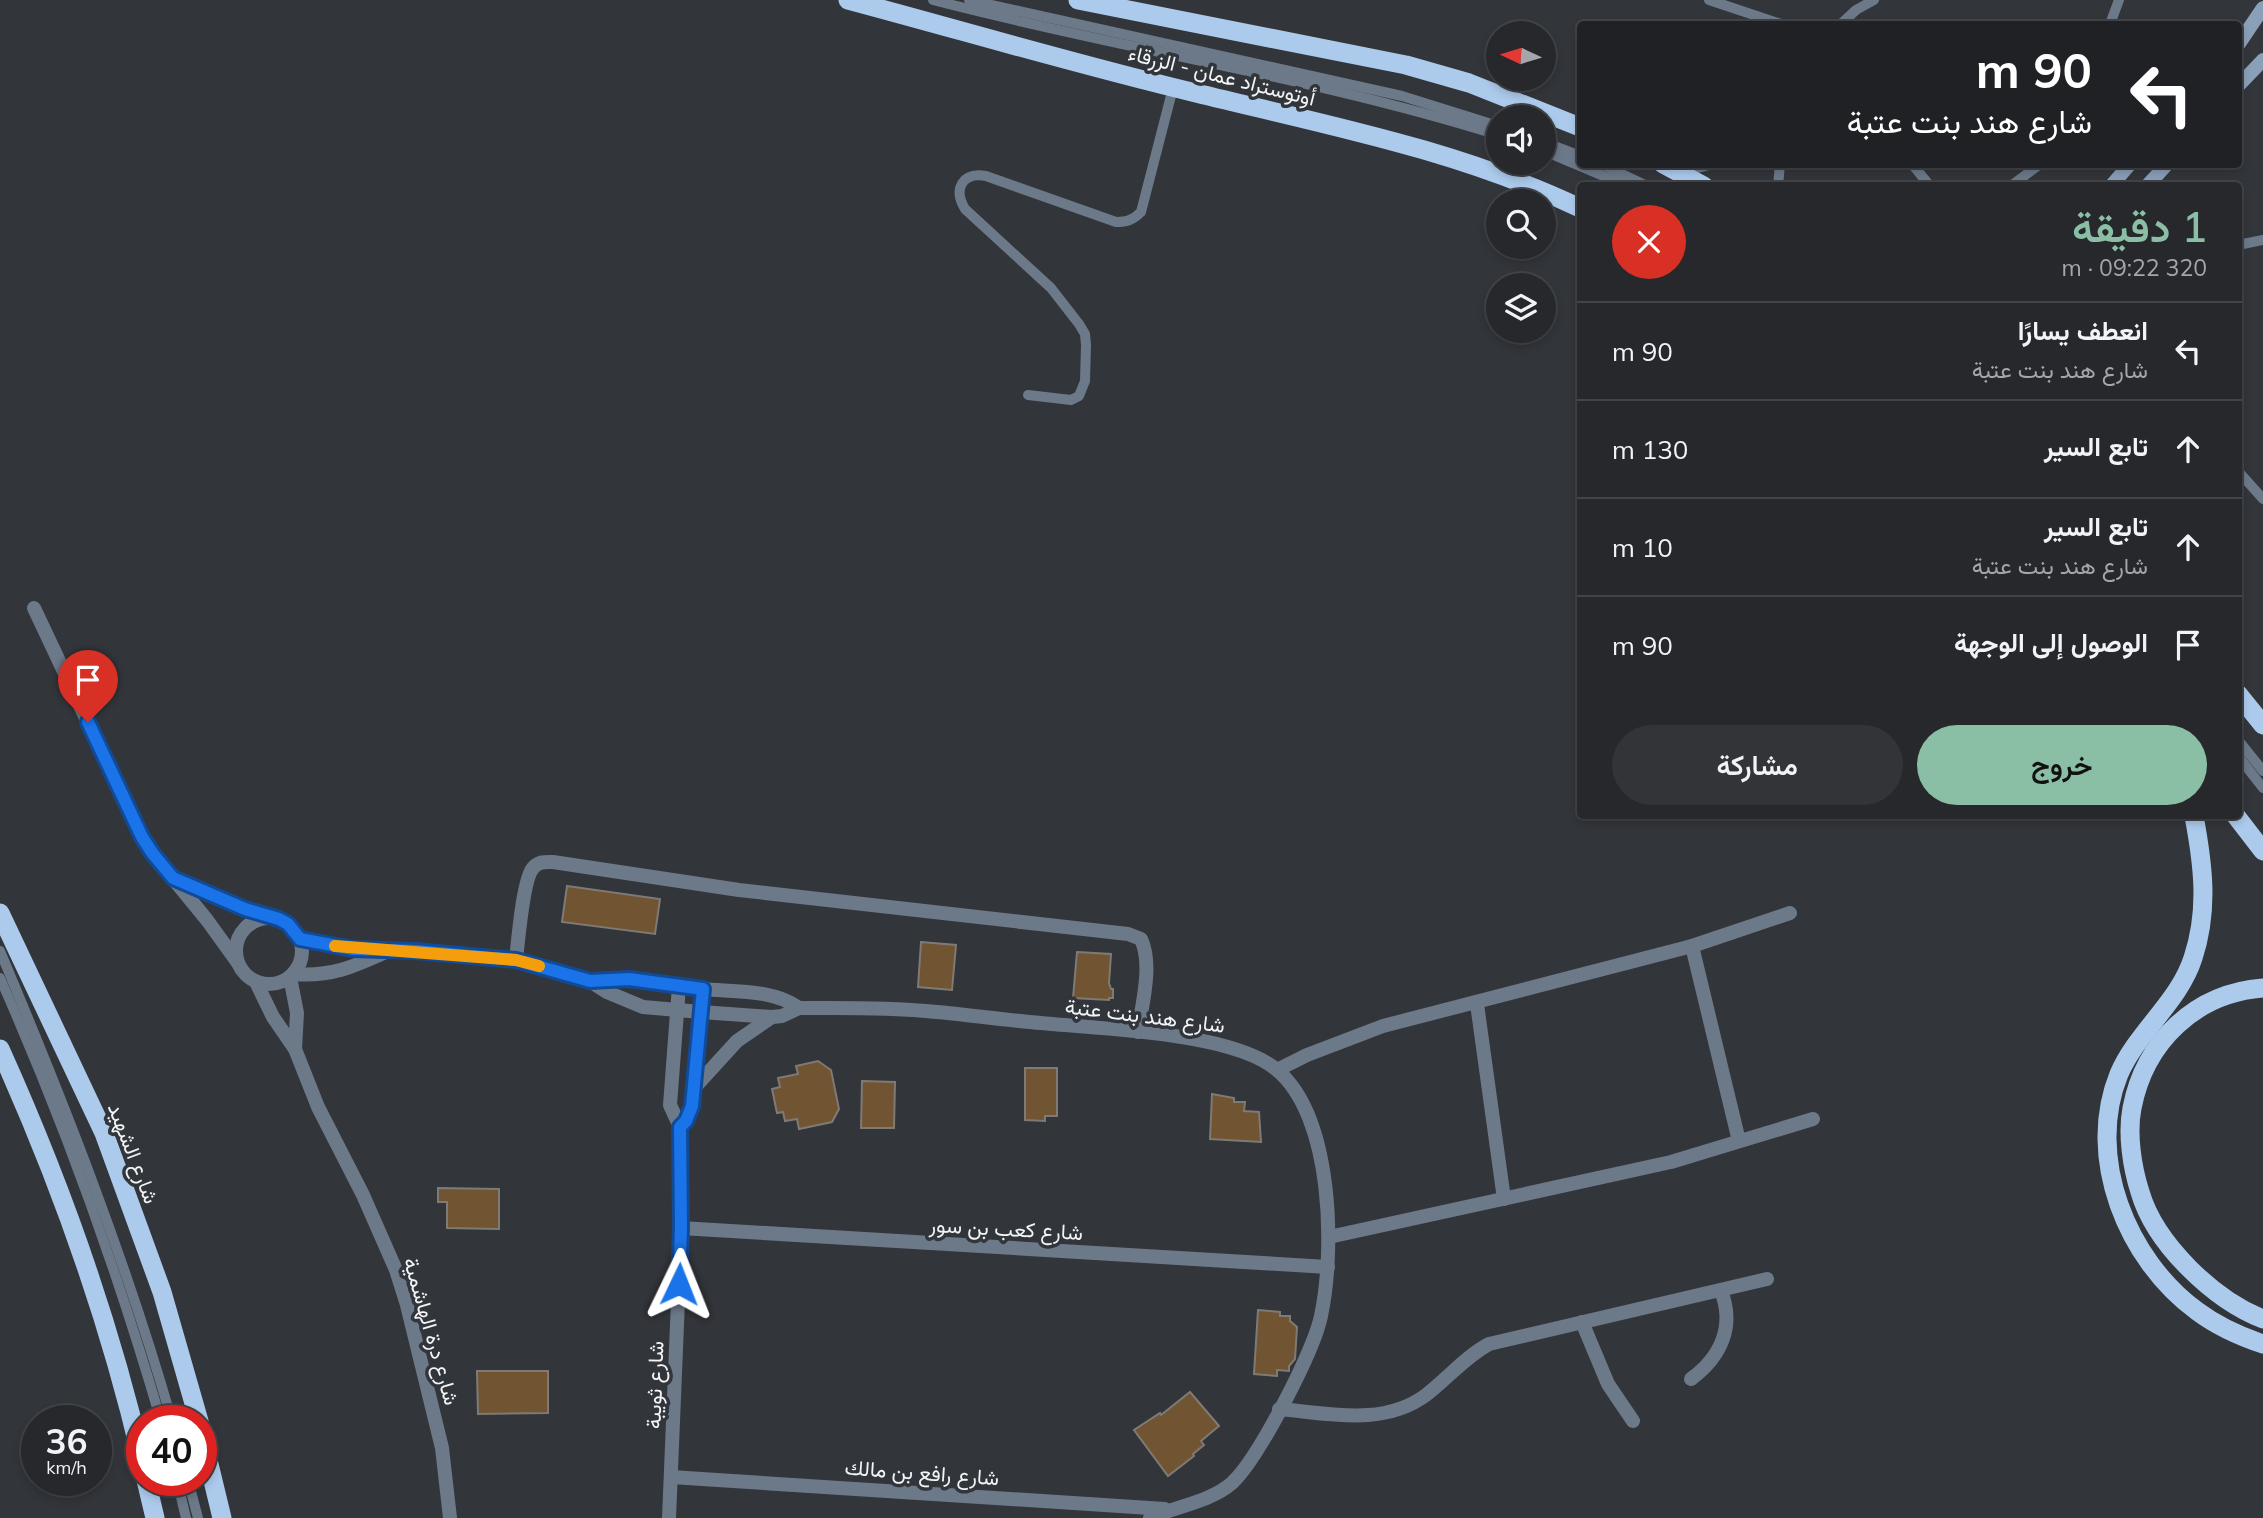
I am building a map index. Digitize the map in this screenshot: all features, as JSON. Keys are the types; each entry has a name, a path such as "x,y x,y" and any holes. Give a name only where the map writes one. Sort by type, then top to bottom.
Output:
{"highway":[{"name":"أوتوستراد عمان - الزرقاء","path":"848,0 1173,88 1421,148 1512,178 1577,207"},
{"name":"أوتوستراد عمان - الزرقاء","path":"1078,0 1406,65 1468,83 1577,126"},
{"path":"1671,169 1696,182"},
{"path":"2242,699 2263,725"},
{"path":"2195,819 2204,885 2199,935 2193,960 2181,982 2138,1040 2119,1076 2108,1115 2107,1154 2115,1191 2132,1232 2160,1276 2194,1310 2236,1335 2263,1344"},
{"path":"2238,819 2263,850"},
{"name":"شارع الشهيد","path":"0,913 104,1133 162,1292 194,1405"},
{"path":"2263,988 2230,993 2192,1011 2176,1026 2156,1050 2143,1075 2134,1101 2131,1132 2132,1154 2140,1194 2161,1233 2187,1265 2216,1292 2263,1319"},
{"path":"0,1049 48,1158 111,1344 127,1405"},
{"path":"150,1496 155,1518"},
{"path":"217,1496 222,1518"}],"main road":[{"path":"2242,39 2263,8"},
{"path":"2242,82 2260,65"},
{"path":"2114,182 2126,168"},
{"path":"2150,182 2163,168"}],"street":[{"path":"34,608 142,837 153,854 242,971 256,982 274,984 292,976 300,963 302,951 300,939 288,924 173,878"},
{"path":"516,960 519,928 531,870 540,862 553,862 738,890 1128,934 1141,939 1146,948 1138,1032"},
{"path":"1277,1070 1383,1026 1477,1004 1692,946 1790,913"},
{"path":"238,963 236,945 239,936 252,923 270,918"},
{"name":"شارع هند بنت عتبة","path":"300,939 353,949 416,951 516,960 590,981 624,1001 643,1007 772,1017 782,1016 799,1007 924,1011 1138,1032 1186,1038 1231,1048 1277,1070 1297,1095 1310,1119 1321,1162 1329,1237 1321,1318 1308,1356 1246,1467 1233,1482 1218,1493 1150,1518"},
{"path":"1692,946 1739,1141"},
{"name":"شارع هند بنت عتبة","path":"292,976 333,974 387,951"},
{"name":"شارع درة الهاشمية","path":"292,976 297,1013 295,1049"},
{"name":"شارع هند بنت عتبة","path":"590,981 629,979 771,995 799,1007"},
{"name":"شارع درة الهاشمية","path":"256,982 273,1017 295,1049 317,1107 382,1237 407,1305 442,1448 450,1518"},
{"name":"شارع ثويبة","path":"669,1518 681,1228 680,1127 670,1105 679,986"},
{"name":"شارع ثويبة","path":"680,1127 690,1114 703,989"},
{"path":"1477,1004 1504,1199"},
{"path":"694,1089 737,1041 772,1017"},
{"path":"1329,1237 1671,1162 1813,1119"},
{"name":"شارع كعب بن سور","path":"681,1228 1328,1267"},
{"path":"1279,1409 1365,1416 1398,1410 1427,1394 1469,1356 1489,1344 1767,1279"},
{"path":"1691,1379 1710,1363 1723,1341 1727,1315 1720,1290"},
{"path":"1582,1322 1603,1374 1633,1421"},
{"name":"شارع رافع بن مالك","path":"671,1477 1170,1509"}],"lane":[{"path":"933,0 1061,32 1363,97 1486,132"},
{"path":"970,0 1402,96 1486,123"},
{"path":"1709,0 1771,21"},
{"path":"1844,21 1856,10 1874,0"},
{"path":"2111,21 2119,0"},
{"path":"1028,395 1071,400 1079,396 1085,381 1085,334 1051,288 965,209 959,190 965,180 974,174 1116,222 1135,219 1141,212 1173,88"},
{"path":"1556,147 1577,155"},
{"path":"1556,156 1577,165"},
{"path":"1584,168 1618,182"},
{"path":"1609,168 1639,182"},
{"path":"1915,168 1927,182"},
{"path":"2016,182 2035,168"},
{"path":"2242,244 2263,240"},
{"path":"2242,475 2263,499"},
{"path":"2242,745 2263,771"},
{"path":"2242,761 2263,788"},
{"path":"0,951 104,1213 132,1290 167,1405"},
{"path":"0,978 29,1043 95,1215 122,1292 156,1405"},
{"path":"181,1496 186,1518"},
{"path":"192,1496 198,1518"}],"building":[{"path":"567,886 660,899 655,934 562,922"},
{"path":"921,942 956,945 952,990 918,987"},
{"path":"1077,952 1111,954 1109,983 1113,989 1113,998 1073,998"},
{"path":"818,1061 831,1070 839,1109 832,1122 799,1129 797,1119 785,1121 783,1112 777,1113 772,1089 780,1087 778,1078 798,1074 796,1066"},
{"path":"1025,1068 1057,1068 1057,1116 1045,1116 1045,1121 1025,1120"},
{"path":"862,1081 895,1082 894,1128 861,1128"},
{"path":"1212,1094 1234,1098 1234,1102 1245,1102 1244,1111 1259,1112 1261,1142 1210,1139"},
{"path":"438,1188 499,1189 499,1229 447,1228 447,1202 438,1202"},
{"path":"1258,1310 1290,1316 1290,1321 1297,1327 1295,1359 1289,1366 1289,1371 1277,1370 1277,1376 1254,1374"},
{"path":"477,1371 548,1371 548,1413 478,1414"},
{"path":"1190,1392 1219,1426 1201,1441 1204,1445 1194,1456 1168,1476 1134,1430 1160,1413 1161,1415"}],"slow traffic":[{"path":"335,946 516,960 539,966"}],"route":[{"path":"88,722 142,837 173,878 245,909 279,919 288,924 300,939 353,949 416,951 516,960 590,981 629,979 703,989 692,1106 686,1121 680,1127 679,1284"}]}
